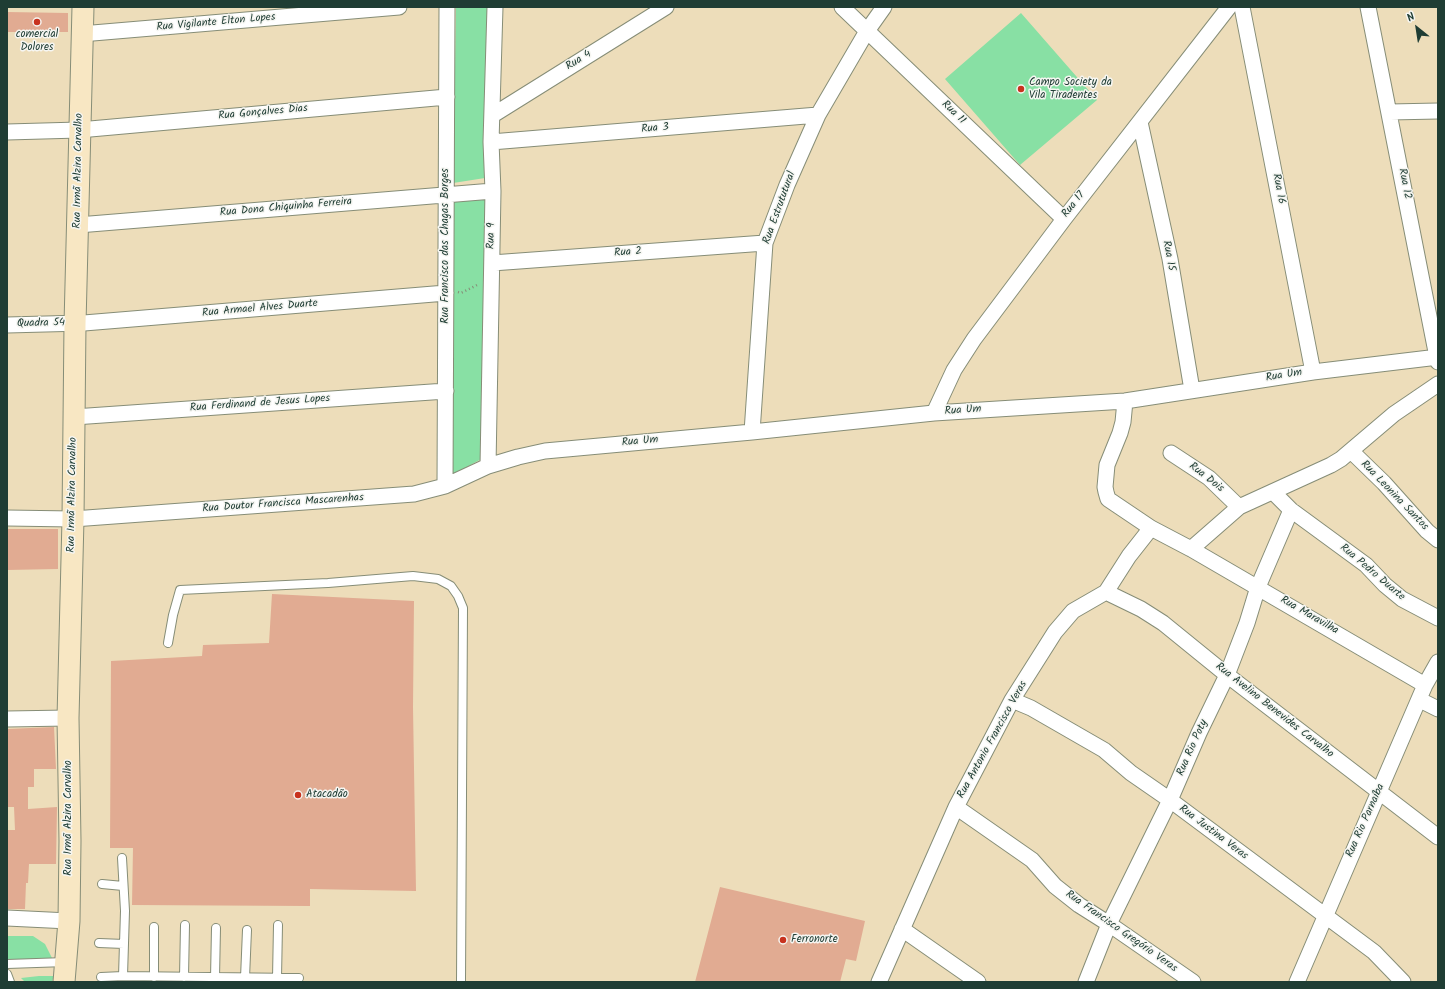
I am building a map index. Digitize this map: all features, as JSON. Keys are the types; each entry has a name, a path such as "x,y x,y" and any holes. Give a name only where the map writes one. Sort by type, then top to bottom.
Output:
{"street":[{"name":"Rua Irmã Alzira Carvalho","path":"65,972 70,841 68,718 82,7"},
{"name":"Rua Vigilante Elton Lopes","path":"81,34 399,7"},
{"name":"Rua Francisco das Chagas Borges","path":"445,486 448,7"},
{"name":"Rua 9","path":"488,466 493,191 491,142 495,7"},
{"name":"Rua 4","path":"493,115 666,7"},
{"name":"Rua 11","path":"842,7 1064,219"},
{"name":"Rua Estrututural","path":"752,432 765,243 786,185 818,115 866,31 884,7"},
{"name":"Rua 17","path":"934,413 954,370 974,339 1064,219 1229,7"},
{"name":"Rua 16","path":"1242,7 1313,372"},
{"name":"Rua 12","path":"1368,7 1438,359"},
{"name":"Rua Gonçalves Dias","path":"7,132 79,130 447,97"},
{"path":"1390,112 1438,111"},
{"name":"Rua 3","path":"491,142 818,115"},
{"name":"Rua 15","path":"1140,122 1170,259 1192,390"},
{"name":"Rua Dona Chiquinha Ferreira","path":"78,225 493,191"},
{"name":"Rua 2","path":"491,270 765,243"},
{"name":"Rua Armael Alves Duarte","path":"75,324 446,293"},
{"name":"Quadra 54","path":"7,325 75,324"},
{"name":"Rua Um","path":"488,466 545,451 752,432 934,413 1125,401 1313,372 1438,359"},
{"path":"1191,549 1239,507 1341,459 1394,414 1438,384"},
{"name":"Rua Ferdinand de Jesus Lopes","path":"74,417 446,391"},
{"path":"1125,401 1123,422 1106,466 1106,492 1108,499 1151,528"},
{"name":"Rua Leonina Santos","path":"1351,451 1384,482 1427,531 1438,540"},
{"name":"Rua Dois","path":"1171,453 1209,478 1239,507"},
{"name":"Rua Doutor Francisca Mascarenhas","path":"7,518 73,519 363,499 414,494 445,486 488,466"},
{"name":"Rua Pedro Duarte","path":"1273,492 1291,510 1366,566 1385,586 1402,599 1438,618"},
{"name":"Rua Rio Poty","path":"1086,982 1109,924 1170,800 1199,733 1228,675 1248,624 1258,587 1291,510"},
{"name":"Rua Maravilha","path":"1151,528 1258,587 1425,685"},
{"name":"Rua Antonio Francisco Veras","path":"879,982 956,807 1012,700 1055,632 1073,611 1106,592 1129,556 1151,528"},
{"name":"Rua Avelino Benevides Carvalho","path":"1106,592 1141,609 1163,623 1438,837"},
{"name":"Rua Rio Parnaíba","path":"1297,982 1324,916 1420,700 1425,685 1438,662"},
{"name":"Rua Justina Veras","path":"1012,700 1031,708 1104,750 1131,773 1170,800 1374,952 1403,982"},
{"path":"1420,700 1438,709"},
{"path":"7,719 68,718"},
{"name":"Rua Francisco Gregório Veras","path":"956,807 1032,860 1055,886 1079,905 1193,982"},
{"path":"7,918 68,921"},
{"path":"902,929 978,982"}],"lane":[{"path":"168,643 173,615 180,590 328,583 413,576 438,579 451,586 458,596 463,608 461,982"},
{"path":"122,858 125,911 123,976"},
{"path":"102,884 124,886"},
{"path":"184,977 185,925"},
{"path":"277,978 278,925"},
{"path":"154,927 154,977"},
{"path":"216,928 216,978"},
{"path":"245,978 247,930"},
{"path":"99,943 124,944"},
{"path":"7,964 65,972"},
{"path":"7,974 10,982"},
{"path":"101,977 299,978"}],"path":[{"path":"446,293 455,290 461,293 491,270"}],"green space":[{"path":"456,7 489,7 485,178 453,183"},
{"name":"Campo Society da Vila Tiradentes","path":"1021,13 1097,100 1020,165 945,79"},
{"path":"490,197 485,457 452,475 453,201"},
{"path":"7,936 33,936 45,944 53,960 7,961"},
{"path":"54,976 52,982 25,982 21,978"}],"building":[{"name":"comercial Dolores","path":"7,12 68,13 68,32 7,32"},
{"path":"7,529 58,529 58,569 7,570"},
{"path":"272,594 414,601 413,707 416,891 310,889 310,906 132,905 133,848 110,848 111,661 202,656 203,645 269,643"},
{"path":"54,727 56,769 34,769 34,787 28,787 28,809 57,807 56,864 29,864 28,883 26,883 25,909 7,909 7,830 15,830 14,807 7,807 7,729"},
{"name":"Ferronorte","path":"720,887 865,921 856,961 846,959 840,982 695,982"}],"place":[{"name":"comercial Dolores","path":"37,22"},
{"name":"Campo Society da Vila Tiradentes","path":"1021,89"},
{"name":"Atacadão","path":"298,795"},
{"name":"Ferronorte","path":"783,940"}]}
